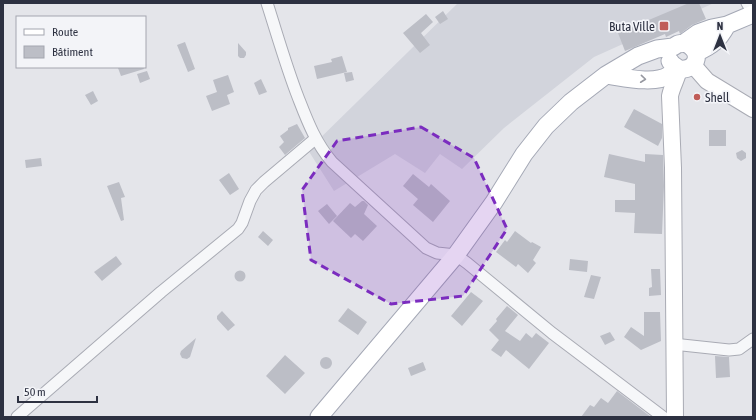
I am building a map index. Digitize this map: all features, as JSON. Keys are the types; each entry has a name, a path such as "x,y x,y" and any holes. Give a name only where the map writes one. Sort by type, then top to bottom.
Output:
{"main road":[{"path":"606,75 654,80 669,76 684,58 709,47 719,38 727,25 753,13"},
{"path":"319,417 456,255 494,202 524,154 546,126 571,102 606,75 638,56 657,49 684,58"}],"street":[{"path":"267,3 285,63 308,124 322,150 346,177 426,248 437,253 456,255 479,271 552,333 663,417"},
{"path":"747,3 753,13"},
{"path":"674,417 673,168 670,96 684,58 707,81 753,109"},
{"path":"17,417 161,292 238,229 256,190 315,139"},
{"path":"673,344 729,350 739,349 753,339"}],"highlighted area":[{"path":"421,127 474,158 507,229 463,296 391,304 311,260 302,190 337,141"}],"shaded area":[{"path":"458,3 714,3 594,57 504,128 462,169 440,154 425,173 395,154 334,191 308,150"}],"building":[{"name":"Buta Ville","path":"689,3 699,3 706,19 692,25 680,34 679,31 666,37 665,34 625,51 618,33"},
{"path":"443,11 448,19 440,24 435,17"},
{"path":"426,14 433,22 421,33 430,45 420,53 403,33"},
{"path":"185,42 195,69 188,72 177,45"},
{"path":"238,43 246,52 244,58 240,58 238,56"},
{"path":"342,56 347,72 317,79 314,66 332,62 331,59"},
{"path":"118,68 144,69 121,76"},
{"path":"147,71 150,79 140,83 137,74"},
{"path":"352,72 354,80 346,82 344,73"},
{"path":"228,75 234,92 227,95 230,104 212,111 206,96 217,92 213,80"},
{"path":"261,79 267,92 259,95 254,83"},
{"path":"93,91 98,101 91,105 85,95"},
{"path":"634,109 662,124 662,138 658,146 624,127"},
{"path":"297,124 305,138 285,155 279,147 284,142 280,136 288,130 288,128"},
{"path":"709,130 726,130 726,146 709,146"},
{"path":"742,150 746,153 746,158 741,161 737,158 736,153"},
{"path":"609,154 645,162 645,154 663,155 664,186 662,234 634,233 635,213 615,212 615,200 635,200 635,184 604,177"},
{"path":"41,158 42,166 26,168 25,160"},
{"path":"229,173 239,189 230,195 219,180"},
{"path":"413,174 429,187 431,184 450,201 433,222 413,205 418,199 403,186"},
{"path":"119,182 125,197 121,198 124,220 121,221 107,186"},
{"path":"362,201 368,205 364,214 377,226 363,241 355,234 351,238 333,221 350,203 355,207"},
{"path":"327,204 337,216 329,224 318,211"},
{"path":"263,231 273,240 268,246 258,237"},
{"path":"515,231 531,243 532,242 541,247 533,260 536,263 528,273 518,264 516,267 496,252 505,240 507,242"},
{"path":"116,256 122,264 102,281 94,272"},
{"path":"570,259 588,261 587,272 569,270"},
{"path":"651,269 660,269 661,295 649,296 649,288 652,287"},
{"path":"238,271 242,271 244,272 244,280 238,281 235,278 235,274"},
{"path":"591,275 601,277 594,299 584,297"},
{"path":"471,292 483,301 462,326 451,316"},
{"path":"507,306 518,315 505,331 520,341 526,333 532,338 536,333 549,343 529,369 506,350 501,357 491,350 499,340 489,330"},
{"path":"348,308 367,322 358,335 338,321"},
{"path":"222,311 235,325 228,331 217,319 217,316"},
{"path":"644,312 660,312 661,341 641,350 624,337 631,327 644,336"},
{"path":"610,332 615,340 605,345 600,336"},
{"path":"196,338 190,357 187,359 182,358 180,354 181,351"},
{"path":"285,355 305,373 285,394 266,376"},
{"path":"715,356 729,357 730,377 716,378"},
{"path":"326,357 330,359 332,363 330,367 326,369 322,367 320,363 322,359"},
{"path":"423,362 426,370 411,376 408,368"},
{"path":"617,391 651,417 581,417 590,405 594,407 601,398 608,403"}],"place":[{"name":"Buta Ville","path":"664,26"},
{"name":"Shell","path":"697,97"}]}
